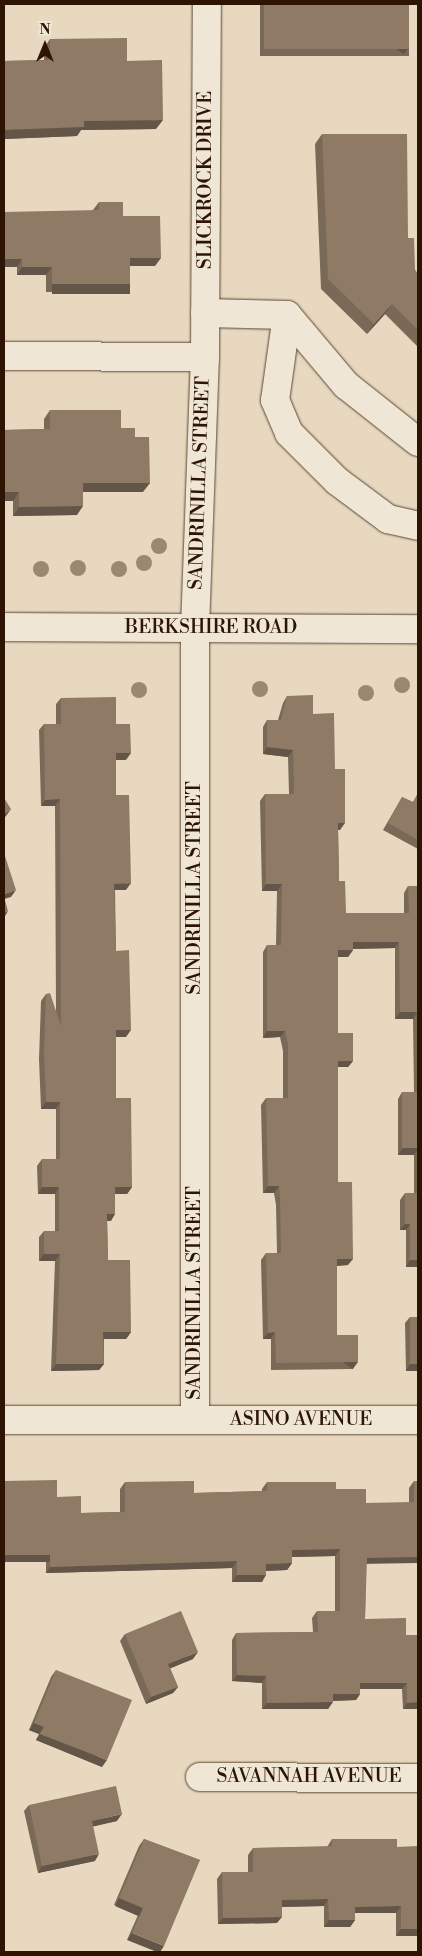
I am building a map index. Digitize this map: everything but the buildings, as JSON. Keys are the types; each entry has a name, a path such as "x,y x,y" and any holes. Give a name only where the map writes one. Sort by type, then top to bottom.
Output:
{"street":[{"name":"SLICKROCK DRIVE","path":"205,357 207,4"},
{"path":"205,313 287,315 346,385 418,442"},
{"path":"287,315 275,400 289,433 337,481 388,519 418,526"},
{"path":"4,356 205,357"},
{"name":"SANDRINILLA STREET","path":"195,1420 195,628 205,357"},
{"name":"BERKSHIRE ROAD","path":"4,627 418,629"},
{"name":"ASINO AVENUE","path":"4,1420 418,1420"},
{"name":"SAVANNAH AVENUE","path":"200,1777 418,1778"}]}
